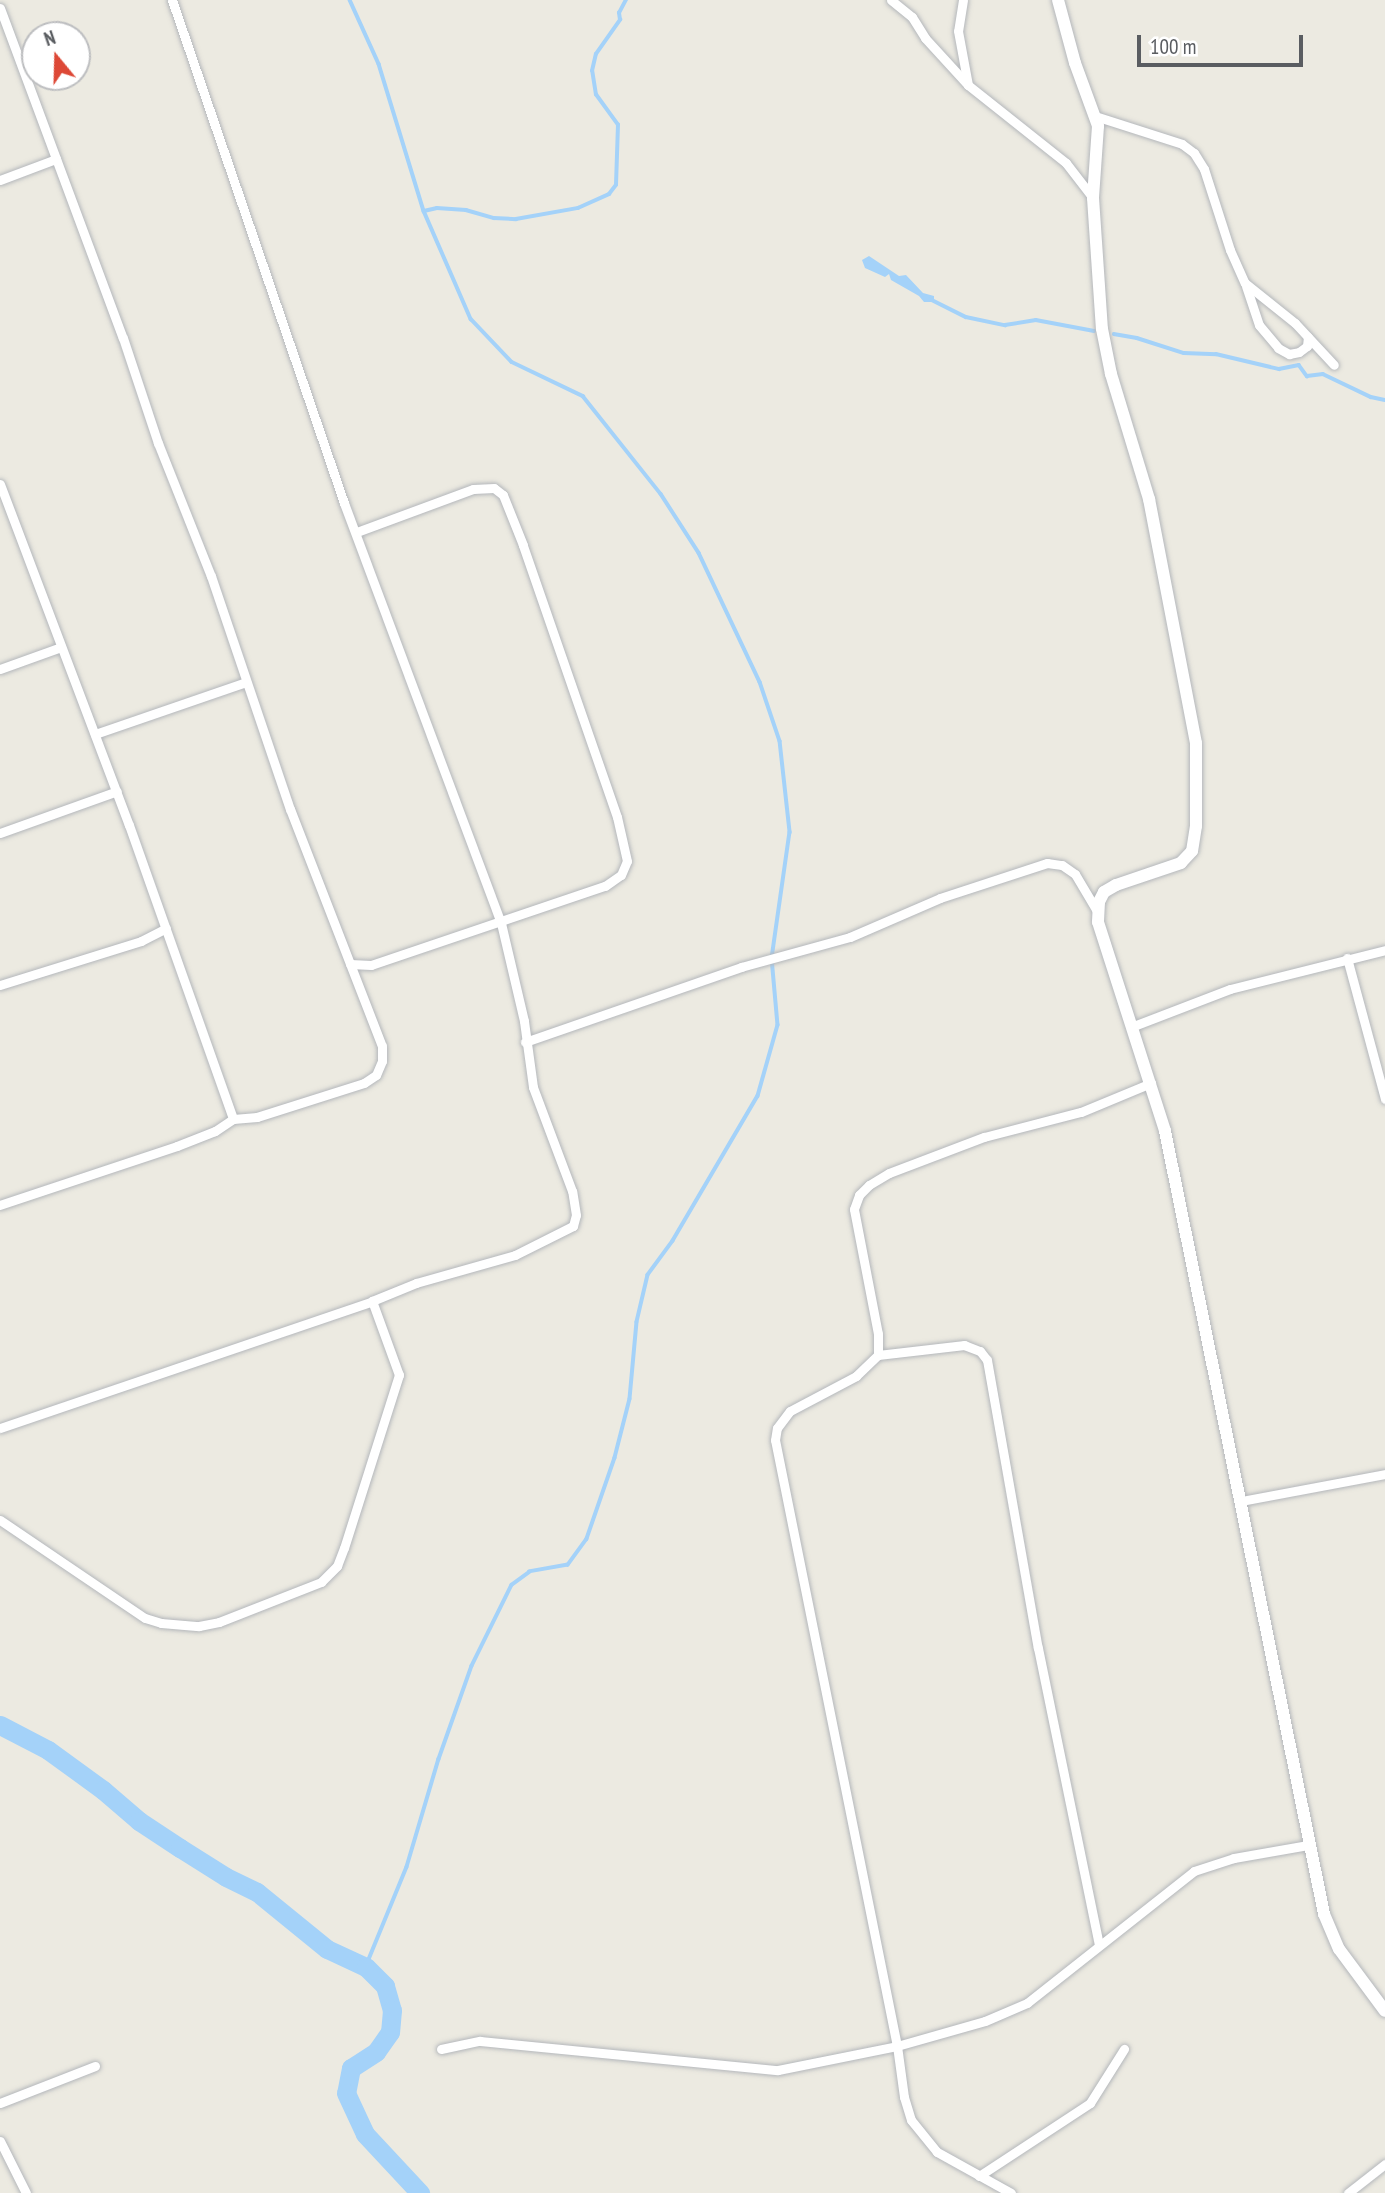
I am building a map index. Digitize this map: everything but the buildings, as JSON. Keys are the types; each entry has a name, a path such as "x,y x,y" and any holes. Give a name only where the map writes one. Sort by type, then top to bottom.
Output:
{"street":[{"path":"0,1428 372,1301 416,1283 514,1255 573,1226 575,1203 533,1087 524,1021 501,923 357,533 172,0"},
{"path":"891,0 912,17 925,38 968,85 1066,163 1093,198"},
{"path":"963,0 958,31 968,85"},
{"path":"1058,0 1075,63 1095,116 1099,140 1093,198 1102,329 1111,374 1149,499 1196,743 1196,826 1192,851 1181,863 1104,892 1097,911"},
{"path":"0,8 382,1046 382,1061 376,1075 364,1083 257,1116 233,1119 215,1131 177,1146 0,1205"},
{"path":"1095,116 1182,144 1194,153 1204,169 1230,250 1259,325 1278,348 1289,354 1307,346 1308,337"},
{"path":"0,180 55,159"},
{"path":"1245,283 1282,311 1334,365"},
{"path":"0,484 3,504 117,791 233,1119"},
{"path":"350,964 371,965 604,886 621,875 627,861 617,817 523,545 503,495 494,488 484,486 357,533"},
{"path":"0,669 61,647"},
{"path":"95,734 246,682"},
{"path":"0,833 117,791"},
{"path":"526,1042 741,967 818,948 940,898 1047,863 1062,865 1076,874 1097,911 1101,939 1165,1131 1308,1845 1330,1934 1385,2011"},
{"path":"0,985 141,941 166,928"},
{"path":"1131,1027 1230,989 1385,950"},
{"path":"1347,958 1385,1099"},
{"path":"878,1355 878,1334 854,1209 859,1195 869,1185 889,1173 984,1137 1081,1112 1151,1083"},
{"path":"0,1520 145,1618 169,1625 199,1626 219,1622 321,1582 337,1566 344,1548 399,1375 372,1301"},
{"path":"1011,2193 937,2152 911,2120 904,2097 897,2046 775,1440 777,1428 790,1411 856,1377 878,1355 964,1345 980,1351 987,1360 1038,1648 1099,1945"},
{"path":"1241,1501 1385,1474"},
{"path":"440,2049 480,2041 778,2070 897,2046 1008,2014 1027,2003 1194,1871 1234,1858 1308,1845"},
{"path":"979,2176 1090,2103 1124,2049"},
{"path":"0,2103 95,2066"},
{"path":"0,2141 26,2193"},
{"path":"1348,2193 1385,2164"}],"water":[{"path":"869,256 899,276 906,275 923,293 934,296 934,302 924,302 919,296 891,280 889,274 885,277 865,268 862,260"}],"waterway":[{"path":"350,0 379,64 424,211 471,319 512,362 583,396 661,494 699,553 760,682 780,741 790,832 772,958 778,1025 758,1096 673,1241 648,1275 637,1322 630,1399 615,1458 587,1539 568,1565 530,1572 512,1585 472,1666 439,1759 407,1867 366,1967"},
{"path":"424,211 437,208 466,210 494,218 516,219 578,208 609,194 616,185 618,125 596,95 592,71 596,54 620,20 619,13 626,0"},
{"path":"930,299 966,317 1005,325 1036,320 1094,331"},
{"path":"1114,334 1137,338 1184,353 1216,354 1279,369 1299,365 1307,376 1323,374 1371,397 1385,400"},
{"path":"0,1725 48,1750 103,1790 139,1821 226,1877 257,1892 327,1949 366,1967 385,1986 392,2010 390,2032 376,2052 351,2068 346,2093 365,2134 420,2193"}]}
